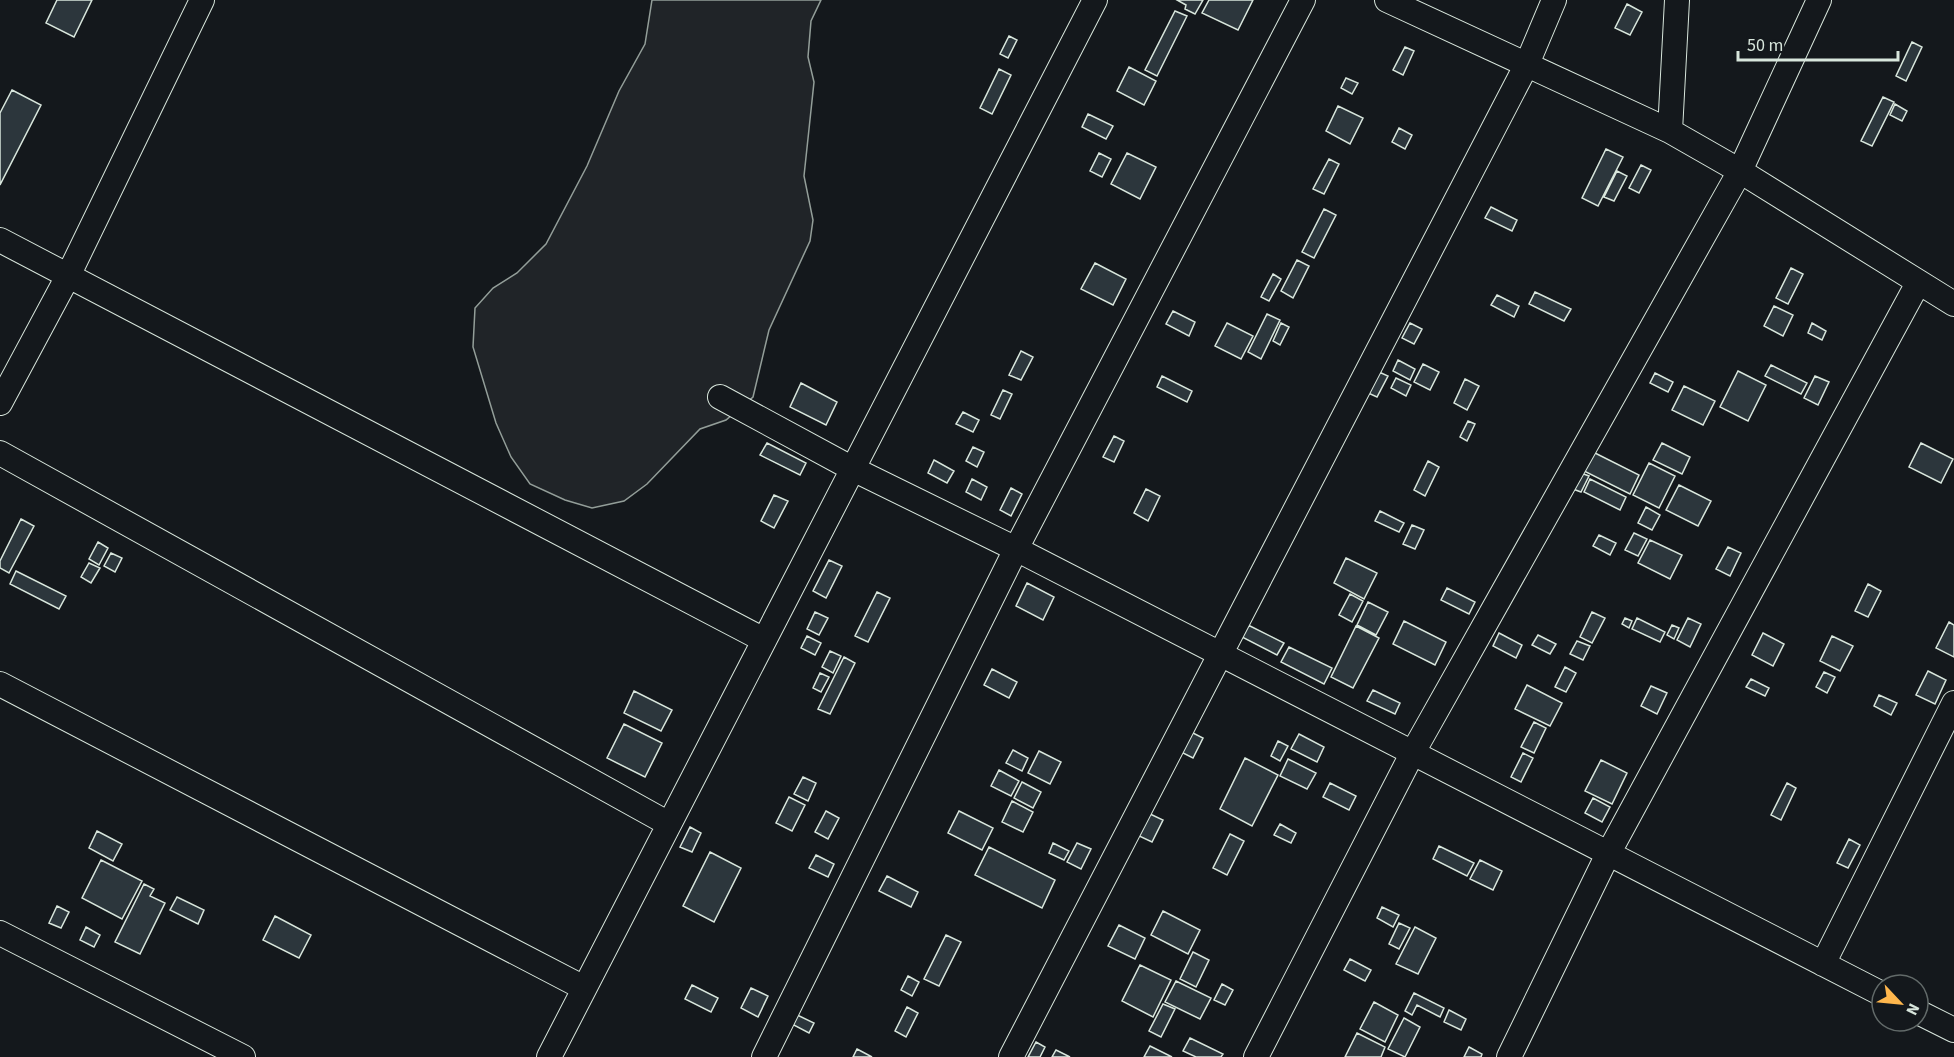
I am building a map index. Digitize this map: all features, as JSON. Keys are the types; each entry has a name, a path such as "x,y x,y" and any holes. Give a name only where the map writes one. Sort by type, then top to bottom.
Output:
{"street":[{"path":"0,403 68,278 202,0"},
{"path":"549,1057 1095,0"},
{"path":"764,1057 1016,549 1303,0"},
{"path":"1387,0 1670,131 1740,171 1954,304"},
{"path":"1011,1057 1527,64 1554,0"},
{"path":"1670,131 1677,0"},
{"path":"1256,1057 1412,754 1740,171 1819,0"},
{"path":"0,240 68,278 764,640"},
{"path":"1509,1057 1608,854 1918,283"},
{"path":"720,397 853,469 1016,549 1870,988"},
{"path":"0,453 669,824"},
{"path":"0,684 584,988"},
{"path":"1823,964 1954,703"},
{"path":"0,933 243,1057"},
{"path":"1930,1018 1954,1030"}],"shaded area":[{"path":"652,0 821,0 811,21 808,57 814,82 804,176 813,220 810,241 769,330 753,397 726,420 700,429 647,484 624,501 592,508 565,500 530,484 511,457 496,423 473,347 475,308 493,288 517,273 546,244 587,166 619,91 645,44"}],"building":[{"path":"57,0 92,0 74,37 46,23"},
{"path":"1177,0 1203,0 1195,14 1185,9 1186,5"},
{"path":"1209,0 1253,0 1238,30 1202,13"},
{"path":"1627,4 1642,12 1630,35 1615,28"},
{"path":"1175,11 1187,16 1157,76 1145,70"},
{"path":"1009,36 1017,40 1008,58 1000,54"},
{"path":"1912,42 1922,47 1906,81 1896,76"},
{"path":"1405,47 1414,51 1403,75 1393,70"},
{"path":"1129,67 1156,81 1144,105 1117,91"},
{"path":"999,69 1011,75 992,114 980,108"},
{"path":"1346,78 1358,83 1352,94 1341,88"},
{"path":"12,90 41,105 0,185 0,113"},
{"path":"1883,97 1894,102 1872,146 1861,141"},
{"path":"1895,104 1907,111 1902,121 1890,115"},
{"path":"1338,106 1363,118 1350,144 1326,131"},
{"path":"1088,114 1113,126 1106,139 1082,127"},
{"path":"1399,128 1412,135 1405,149 1392,142"},
{"path":"1606,149 1623,157 1598,206 1582,198"},
{"path":"1099,153 1111,159 1102,177 1090,171"},
{"path":"1127,153 1156,167 1140,199 1111,184"},
{"path":"1329,159 1339,164 1324,194 1313,189"},
{"path":"1641,165 1651,170 1639,193 1629,188"},
{"path":"1617,171 1627,176 1614,201 1604,197"},
{"path":"1491,207 1517,220 1512,231 1485,218"},
{"path":"1324,209 1336,215 1314,258 1302,252"},
{"path":"1297,260 1309,266 1293,298 1281,291"},
{"path":"1095,263 1126,279 1113,305 1081,289"},
{"path":"1791,268 1803,274 1788,304 1776,298"},
{"path":"1273,274 1281,279 1269,301 1261,297"},
{"path":"1535,292 1571,309 1564,321 1529,304"},
{"path":"1497,295 1519,306 1514,317 1491,305"},
{"path":"1774,306 1793,315 1783,336 1764,326"},
{"path":"1173,311 1195,322 1189,336 1166,324"},
{"path":"1267,314 1280,320 1261,359 1248,352"},
{"path":"1227,323 1253,336 1241,359 1215,346"},
{"path":"1281,323 1289,327 1280,345 1273,341"},
{"path":"1410,323 1422,329 1414,344 1402,338"},
{"path":"1812,323 1826,331 1822,340 1808,333"},
{"path":"1021,351 1033,357 1021,380 1009,375"},
{"path":"1398,360 1415,369 1410,380 1393,371"},
{"path":"1423,364 1439,372 1430,390 1414,382"},
{"path":"1771,365 1807,383 1801,394 1765,376"},
{"path":"1738,371 1766,385 1748,421 1720,407"},
{"path":"1379,372 1388,376 1377,397 1368,393"},
{"path":"1655,373 1673,382 1668,392 1650,383"},
{"path":"1162,376 1192,391 1187,402 1157,387"},
{"path":"1815,376 1829,382 1818,405 1804,398"},
{"path":"1396,378 1411,385 1406,396 1391,388"},
{"path":"1465,379 1479,386 1467,410 1454,403"},
{"path":"801,383 837,402 826,425 790,407"},
{"path":"1684,386 1715,401 1703,425 1672,410"},
{"path":"1003,390 1012,394 1000,419 991,415"},
{"path":"963,412 979,420 973,432 956,424"},
{"path":"1468,421 1475,424 1467,441 1460,437"},
{"path":"1114,436 1124,441 1114,462 1103,457"},
{"path":"767,443 806,463 800,475 760,455"},
{"path":"1662,443 1690,457 1682,474 1653,460"},
{"path":"1921,443 1953,459 1941,483 1909,467"},
{"path":"973,447 984,452 977,467 966,461"},
{"path":"1593,452 1639,475 1630,494 1584,471"},
{"path":"934,460 954,471 947,483 928,473"},
{"path":"1428,461 1439,467 1425,496 1414,490"},
{"path":"1649,463 1675,476 1659,508 1633,495"},
{"path":"1581,473 1589,476 1581,492 1573,489"},
{"path":"972,479 987,487 981,500 966,492"},
{"path":"1590,479 1626,497 1620,510 1584,492"},
{"path":"1679,485 1711,501 1698,526 1666,510"},
{"path":"1011,488 1022,494 1011,516 1000,510"},
{"path":"1146,489 1160,496 1148,521 1134,513"},
{"path":"774,495 788,501 774,528 761,521"},
{"path":"1646,507 1660,515 1652,530 1638,523"},
{"path":"1380,511 1404,523 1399,532 1375,521"},
{"path":"21,519 34,526 9,573 0,568 0,561"},
{"path":"1412,525 1424,530 1415,549 1403,544"},
{"path":"1634,533 1647,539 1638,556 1625,550"},
{"path":"1599,535 1616,543 1610,555 1593,546"},
{"path":"1650,540 1682,555 1670,579 1638,563"},
{"path":"98,542 108,548 99,565 89,559"},
{"path":"1728,547 1741,553 1730,576 1716,569"},
{"path":"111,553 122,558 115,572 104,566"},
{"path":"1346,558 1377,573 1364,599 1334,583"},
{"path":"829,560 842,566 826,598 813,591"},
{"path":"89,563 100,568 91,583 81,577"},
{"path":"16,571 66,596 59,609 10,584"},
{"path":"1027,583 1054,597 1043,620 1016,606"},
{"path":"1868,584 1881,591 1868,617 1855,611"},
{"path":"1447,588 1475,602 1469,614 1441,600"},
{"path":"877,592 890,598 868,642 855,636"},
{"path":"1350,594 1363,601 1352,622 1339,615"},
{"path":"1368,602 1388,612 1376,635 1357,625"},
{"path":"815,612 828,618 819,635 807,629"},
{"path":"1592,612 1605,618 1592,643 1580,637"},
{"path":"1625,618 1632,621 1629,628 1622,624"},
{"path":"1637,618 1665,632 1660,642 1632,629"},
{"path":"1688,618 1701,624 1690,647 1677,640"},
{"path":"1404,621 1446,642 1435,665 1393,644"},
{"path":"1949,622 1954,625 1954,657 1936,648"},
{"path":"1248,625 1284,643 1277,655 1242,637"},
{"path":"1672,625 1679,628 1674,639 1667,635"},
{"path":"1356,626 1379,638 1353,688 1331,677"},
{"path":"1499,633 1522,645 1516,658 1493,646"},
{"path":"1763,633 1784,644 1773,666 1752,655"},
{"path":"1538,635 1556,644 1550,654 1532,645"},
{"path":"807,636 821,643 815,655 801,648"},
{"path":"1832,636 1853,646 1840,671 1820,661"},
{"path":"1577,641 1590,646 1583,660 1570,654"},
{"path":"1289,647 1332,668 1324,684 1281,662"},
{"path":"830,651 841,656 833,673 822,667"},
{"path":"844,657 855,663 830,714 818,709"},
{"path":"1565,667 1576,673 1566,692 1555,687"},
{"path":"992,669 1017,682 1009,698 984,685"},
{"path":"1928,671 1946,680 1935,704 1916,695"},
{"path":"1824,672 1835,677 1827,693 1816,687"},
{"path":"820,673 829,677 821,692 813,688"},
{"path":"1751,679 1769,688 1765,696 1746,687"},
{"path":"1527,685 1562,703 1550,726 1515,709"},
{"path":"1651,686 1667,693 1657,714 1641,706"},
{"path":"1373,690 1400,703 1395,714 1367,701"},
{"path":"634,691 672,710 661,731 624,713"},
{"path":"1879,695 1897,703 1891,715 1874,706"},
{"path":"1534,722 1546,728 1534,753 1521,747"},
{"path":"624,724 662,743 645,777 607,758"},
{"path":"1191,732 1203,738 1193,758 1181,752"},
{"path":"1299,734 1324,747 1317,762 1291,749"},
{"path":"1278,741 1288,746 1280,761 1271,756"},
{"path":"1013,750 1028,758 1022,771 1006,763"},
{"path":"1039,751 1061,762 1050,784 1028,773"},
{"path":"1523,753 1533,758 1521,782 1511,777"},
{"path":"1245,758 1278,775 1252,826 1220,809"},
{"path":"1288,759 1316,773 1307,789 1280,776"},
{"path":"1601,760 1627,773 1612,804 1585,791"},
{"path":"999,770 1019,781 1011,796 991,786"},
{"path":"803,777 816,783 808,801 794,794"},
{"path":"1022,782 1041,792 1033,808 1014,798"},
{"path":"1330,783 1356,796 1349,810 1323,797"},
{"path":"1787,783 1796,788 1781,820 1771,815"},
{"path":"789,797 805,805 792,831 776,823"},
{"path":"1593,798 1610,807 1602,822 1585,813"},
{"path":"1012,801 1033,812 1023,832 1002,822"},
{"path":"826,811 839,818 828,839 815,832"},
{"path":"959,811 993,828 982,850 948,833"},
{"path":"1148,813 1163,820 1152,842 1137,835"},
{"path":"1280,824 1296,833 1291,843 1274,835"},
{"path":"690,827 701,833 692,852 680,847"},
{"path":"97,831 122,844 113,861 89,848"},
{"path":"1230,834 1244,841 1227,875 1213,868"},
{"path":"1849,839 1860,845 1848,868 1837,863"},
{"path":"1053,843 1069,851 1064,860 1049,853"},
{"path":"1077,843 1091,849 1081,869 1067,862"},
{"path":"1439,846 1474,863 1467,876 1433,859"},
{"path":"989,847 1055,880 1042,908 975,875"},
{"path":"710,852 741,868 714,922 683,906"},
{"path":"816,855 834,864 828,877 809,868"},
{"path":"101,860 142,881 122,919 82,898"},
{"path":"1480,860 1502,871 1493,890 1470,879"},
{"path":"887,876 918,892 911,907 879,891"},
{"path":"144,884 154,889 150,896 165,903 140,954 115,942"},
{"path":"177,897 204,910 198,924 170,910"},
{"path":"57,906 69,912 61,928 49,923"},
{"path":"1382,907 1399,915 1393,927 1377,918"},
{"path":"1163,911 1200,930 1188,954 1151,935"},
{"path":"275,916 311,935 299,958 263,940"},
{"path":"1399,923 1410,928 1399,949 1389,944"},
{"path":"1119,925 1145,938 1135,959 1108,946"},
{"path":"86,927 100,935 94,947 80,940"},
{"path":"1415,927 1436,938 1418,974 1396,964"},
{"path":"946,935 961,942 939,986 924,979"},
{"path":"1193,952 1209,960 1196,987 1180,979"},
{"path":"1350,959 1371,970 1365,981 1344,970"},
{"path":"1140,965 1171,980 1153,1017 1122,1001"},
{"path":"908,976 919,982 912,996 901,990"},
{"path":"1176,981 1211,998 1200,1019 1165,1002"},
{"path":"1222,984 1233,990 1225,1005 1214,1000"},
{"path":"692,985 718,998 711,1012 685,999"},
{"path":"751,988 768,996 758,1017 741,1008"},
{"path":"1414,993 1444,1008 1440,1017 1417,1005 1412,1015 1405,1011"},
{"path":"1374,1002 1398,1015 1385,1042 1360,1029"},
{"path":"1163,1004 1175,1009 1161,1037 1149,1031"},
{"path":"907,1007 918,1013 906,1037 895,1031"},
{"path":"1449,1010 1466,1019 1461,1030 1444,1022"},
{"path":"793,1013 814,1023 809,1033 788,1022"},
{"path":"1404,1018 1420,1027 1405,1057 1388,1049"},
{"path":"1357,1033 1385,1047 1381,1057 1345,1057"},
{"path":"1190,1038 1223,1054 1221,1057 1196,1057 1183,1051"},
{"path":"1036,1042 1045,1047 1040,1057 1028,1057"},
{"path":"1150,1046 1172,1057 1144,1057"},
{"path":"1469,1047 1482,1054 1481,1057 1464,1057"},
{"path":"857,1049 872,1057 853,1057"},
{"path":"1056,1050 1070,1057 1052,1057"}]}
